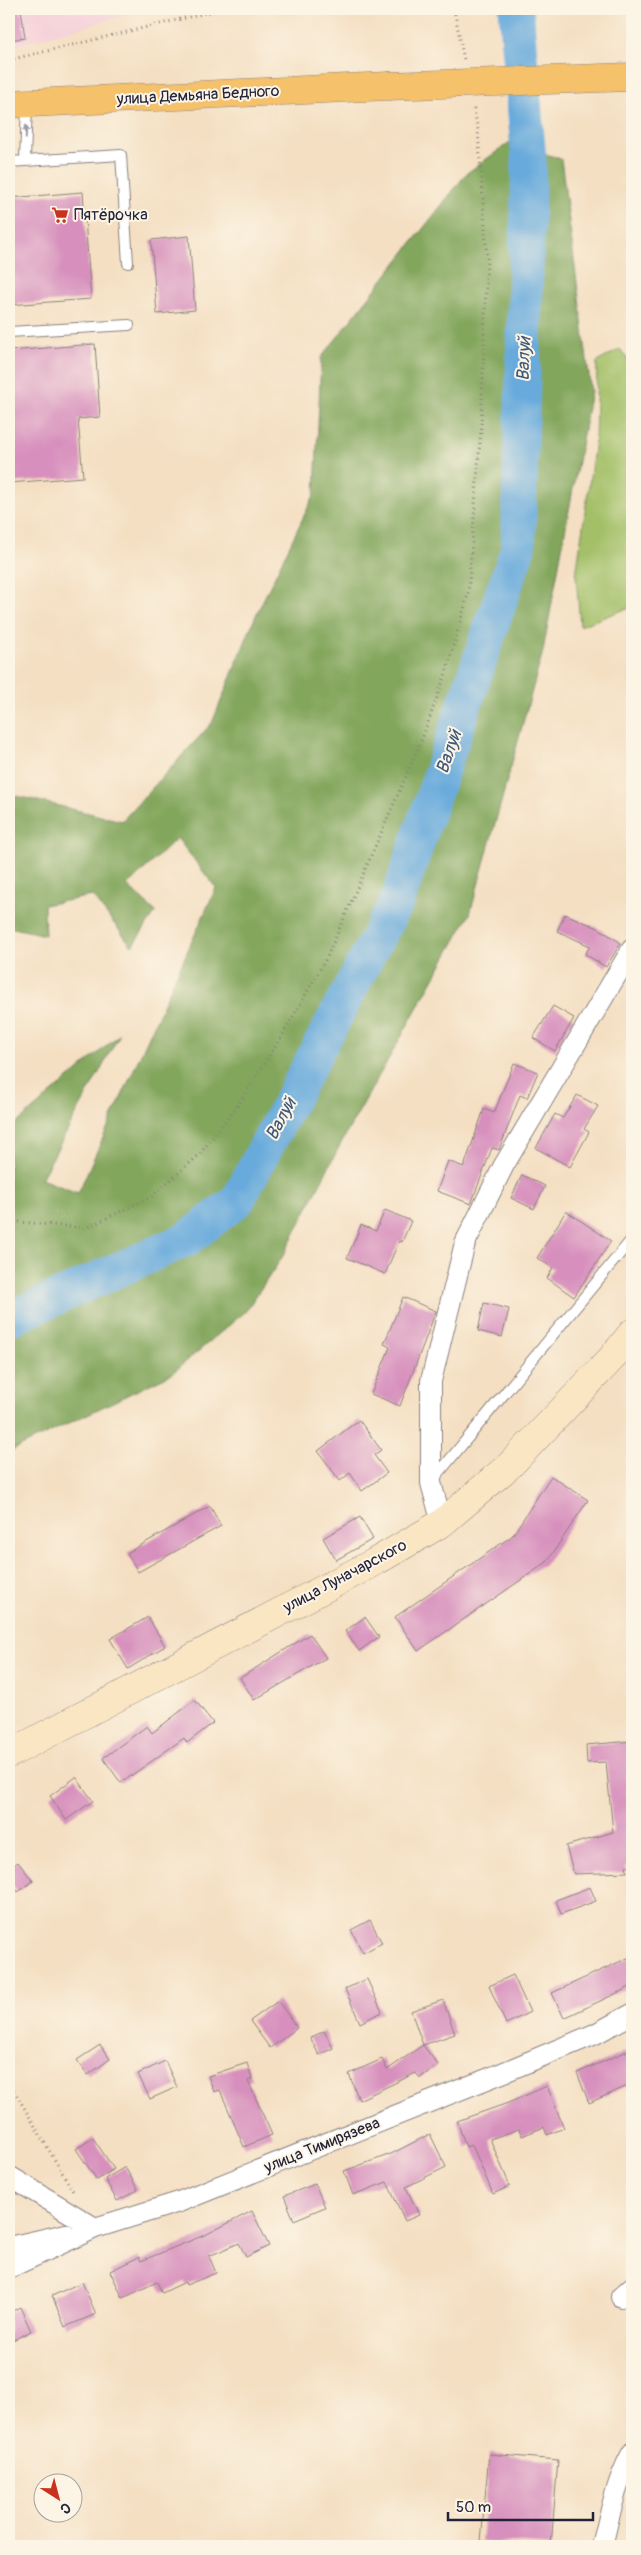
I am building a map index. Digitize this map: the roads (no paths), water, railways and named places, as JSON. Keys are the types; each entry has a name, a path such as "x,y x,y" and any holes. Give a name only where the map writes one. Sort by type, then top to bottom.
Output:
{"main road":[{"name":"улица Демьяна Бедного","path":"18,104 388,86 631,77"},
{"name":"улица Луначарского","path":"9,1754 373,1563 442,1523 510,1465 611,1359 632,1332"}],"street":[{"path":"442,1523 431,1483 431,1381 466,1242 504,1165 632,949"},
{"name":"улица Тимирязева","path":"9,2268 95,2228 188,2199 527,2062 595,2034 632,2014"},
{"path":"9,2176 95,2228"},
{"path":"9,2247 36,2239 95,2228"},
{"path":"602,2546 624,2468 632,2454"}],"lane":[{"path":"18,104 25,161"},
{"path":"9,162 121,154 128,263"},
{"path":"9,332 129,325"},
{"path":"431,1483 632,1238"}],"waterway":[{"name":"Валуй","path":"9,1319 187,1239 237,1201 398,899 518,548 529,161 516,9"}],"place":[{"name":"Пятёрочка","path":"60,215"}]}
